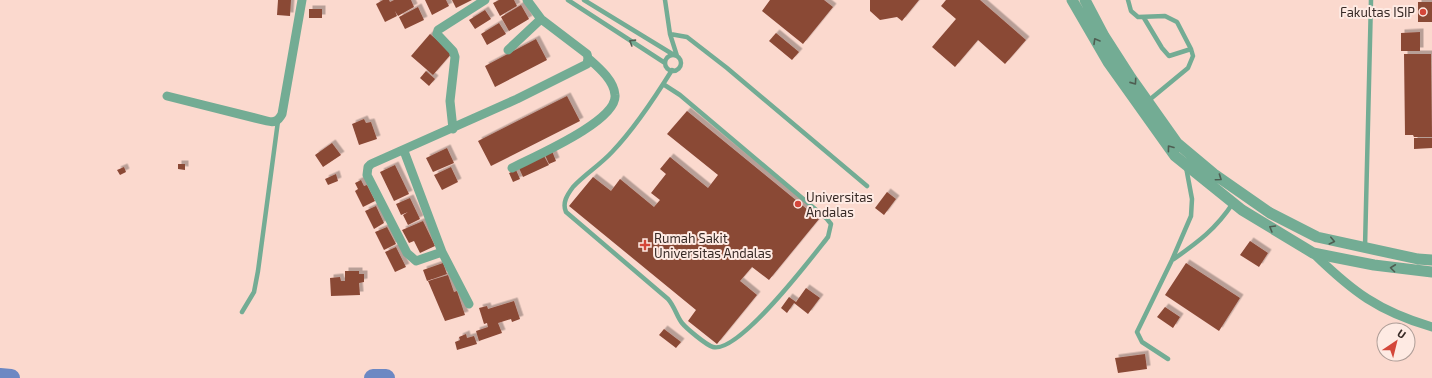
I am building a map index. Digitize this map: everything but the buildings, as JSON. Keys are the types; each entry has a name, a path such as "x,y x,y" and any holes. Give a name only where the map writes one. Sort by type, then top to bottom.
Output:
{"street":[{"path":"167,96 267,122 273,123 278,121 282,114 302,0"},
{"path":"452,129 450,101 455,57 453,52 437,34 438,30 485,0"},
{"path":"512,168 574,136 608,111 615,102 615,94 604,73 569,40 540,19 527,0"},
{"path":"1072,0 1108,62 1161,128 1214,174 1270,213 1317,237 1365,248 1432,260"},
{"path":"1085,0 1104,36 1148,101 1175,156 1233,202 1314,253 1341,280 1364,298 1389,312 1432,327"},
{"path":"508,50 540,19"},
{"path":"442,252 423,260 413,260 407,253 367,175 368,167 371,164 404,151 578,70 587,64 588,58"},
{"path":"404,151 442,252 469,304"},
{"path":"1314,253 1374,265 1432,272"}],"lane":[{"path":"568,0 665,63 668,69 672,70"},
{"path":"584,0 676,55 680,59 680,66 672,70 639,120 612,152 573,188 564,201 563,206 566,212 668,299 675,307 682,323 707,344 714,347 720,347 735,339 766,312 828,237 831,224 827,219 680,95 663,84"},
{"path":"665,0 670,34 676,55"},
{"path":"1128,0 1131,11 1138,17 1144,18 1165,16 1177,22 1191,49 1193,59 1188,68 1148,101"},
{"path":"1365,248 1372,0"},
{"path":"1144,18 1162,48 1169,56 1173,57 1191,49"},
{"path":"670,34 687,37 727,68 867,186"},
{"path":"665,63 667,57 676,55"},
{"path":"242,312 254,292 278,121"},
{"path":"1168,359 1142,342 1137,332 1172,260 1188,224 1192,211 1192,199 1186,164"},
{"path":"1172,260 1204,238 1222,220 1233,202"}],"waterway":[{"path":"0,377 11,378"},
{"path":"373,378 386,378"}],"place":[{"name":"Fakultas ISIP","path":"1423,12"},
{"name":"Universitas Andalas","path":"798,204"},
{"name":"Rumah Sakit Universitas Andalas","path":"645,245"}]}
